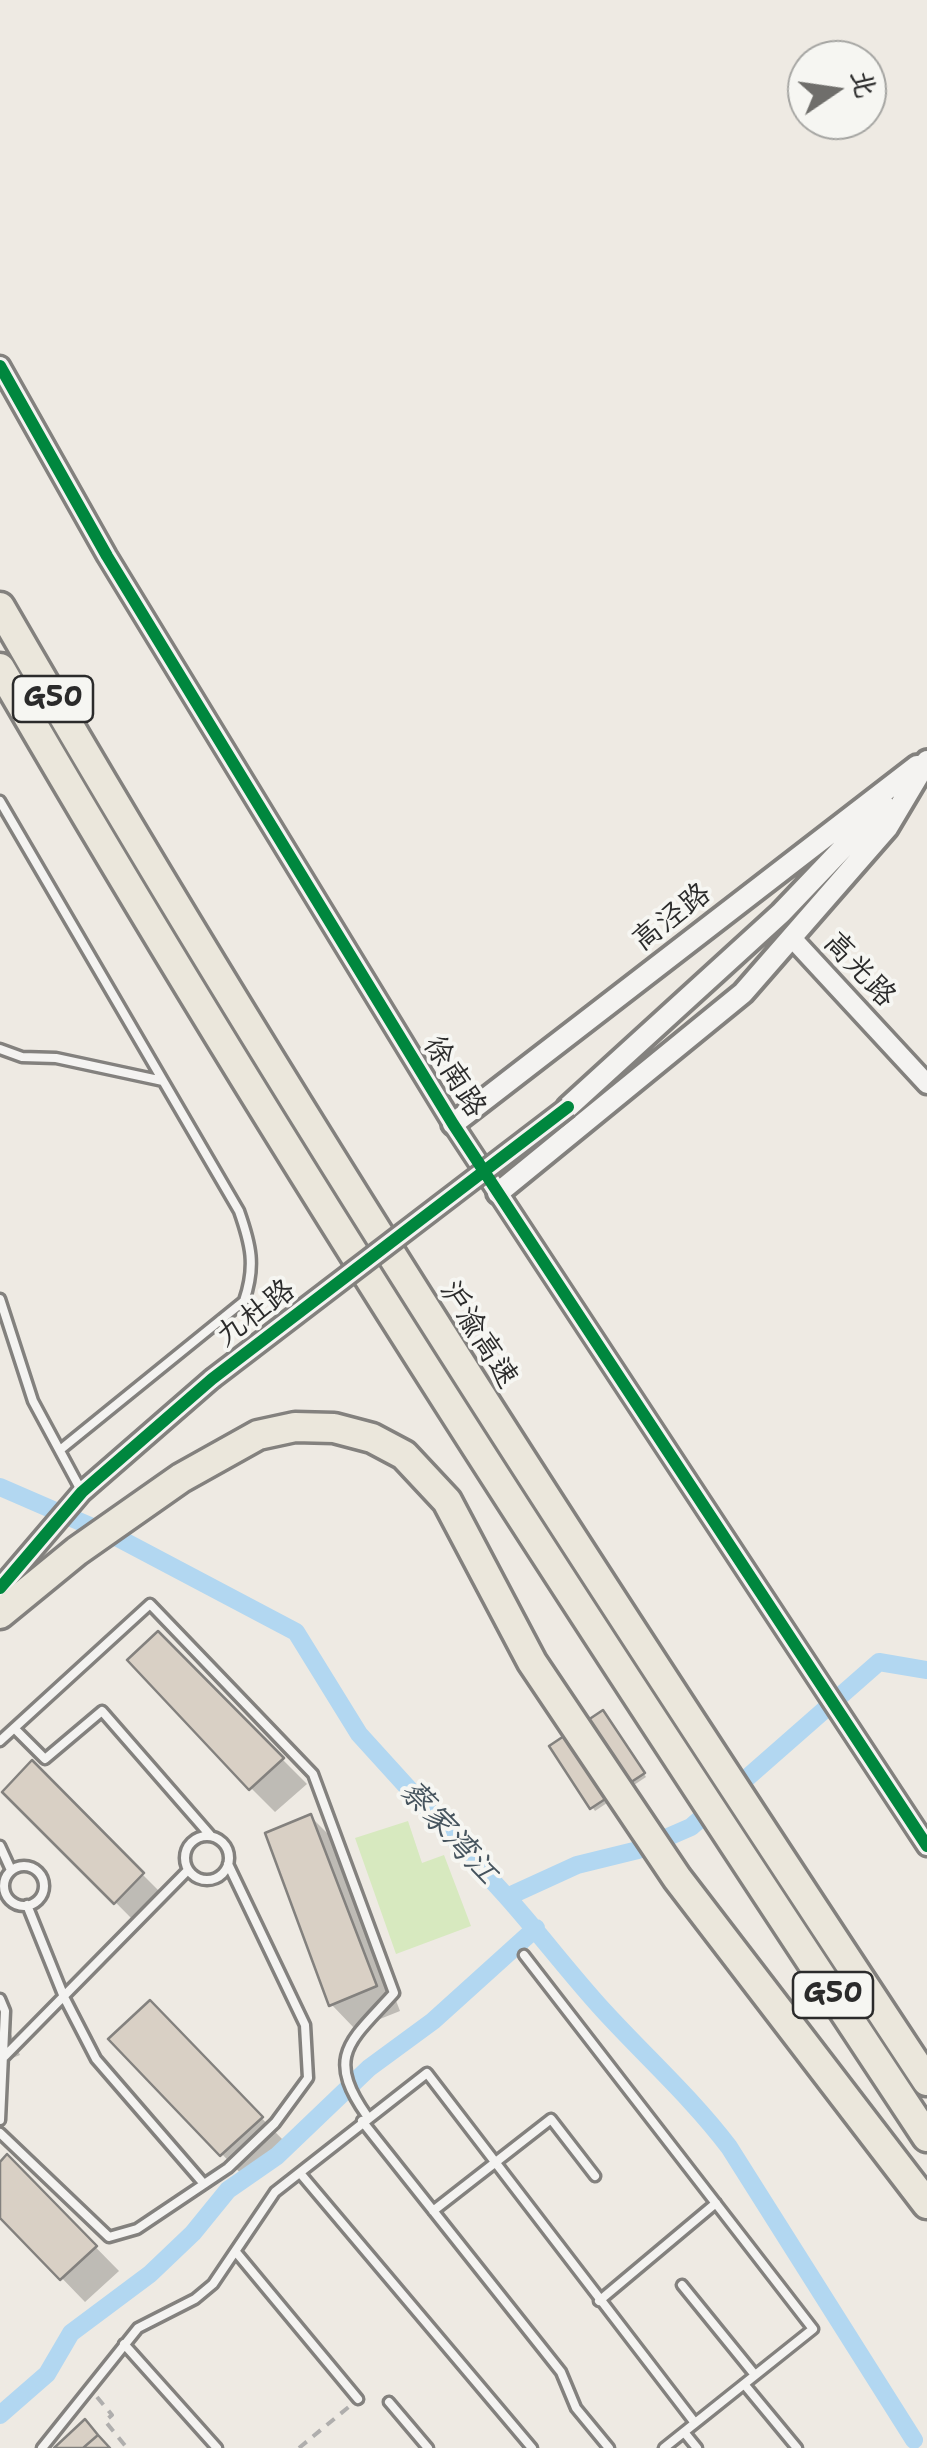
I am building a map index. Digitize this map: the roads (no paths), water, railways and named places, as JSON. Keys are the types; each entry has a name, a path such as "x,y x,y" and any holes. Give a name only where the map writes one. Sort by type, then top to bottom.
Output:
{"highway":[{"path":"0,599 107,790"},
{"name":"沪渝高速","path":"0,607 281,1081 481,1401 927,2081"},
{"name":"沪渝高速","path":"0,668 254,1098 690,1778 927,2137"},
{"path":"0,1614 77,1551 149,1500 218,1454 258,1436 295,1427 334,1428 372,1438 404,1455 447,1501 532,1662 677,1878 927,2204"},
{"path":"736,1848 927,2146"}],"main road":[{"name":"高泾路","path":"453,1124 927,760"},
{"path":"498,1193 743,994 887,828 927,760"},
{"path":"568,1107 780,914 927,760"}],"street":[{"name":"徐南路","path":"0,366 117,573 453,1124 927,1846"},
{"name":"高光路","path":"792,938 927,1084"},
{"name":"九杜路","path":"0,1588 82,1492 212,1380 568,1107"}],"lane":[{"path":"0,801 239,1211 252,1248 252,1276 244,1301 60,1450"},
{"path":"0,1048 22,1057 56,1058 163,1081"},
{"path":"0,1299 34,1401 82,1492"},
{"path":"0,1741 150,1604 313,1774 394,1994 350,2042 343,2059 344,2076 364,2119 560,2372 576,2408 610,2448"},
{"path":"0,2133 109,2237 136,2229 204,2184 274,2122 308,2078 305,2026 228,1864 228,1849 210,1835 102,1711 45,1759 14,1728"},
{"path":"210,1835 190,1842 184,1856 188,1870 199,1879 214,1880 228,1864"},
{"path":"0,1846 11,1870"},
{"path":"23,1866 40,1875 42,1894 28,1905 15,1904 6,1894 5,1882 11,1870 23,1866"},
{"path":"1,2060 188,1870"},
{"path":"28,1905 64,1997 96,2058 204,2184"},
{"path":"524,1955 813,2329 664,2448"},
{"path":"0,1999 5,2011 0,2120"},
{"path":"42,2448 124,2344 154,2317 195,2300 214,2284 258,2214 364,2119 427,2073 695,2423"},
{"path":"433,2211 550,2119 595,2176"},
{"path":"300,2173 532,2448"},
{"path":"599,2301 716,2204"},
{"path":"236,2252 358,2398"},
{"path":"682,2285 755,2375"},
{"path":"124,2344 216,2448"},
{"path":"744,2384 797,2448"},
{"path":"388,2402 428,2448"},
{"path":"684,2432 697,2448"}],"waterway":[{"name":"蔡家湾江","path":"0,1487 120,1539 296,1632 359,1734 507,1897 577,1865 638,1850 691,1827 879,1662 927,1670"},
{"path":"507,1897 729,2147 914,2440"},
{"path":"0,2415 47,2374 71,2333 150,2274 193,2233 228,2190 277,2156 369,2068 433,2021 536,1928"}]}
